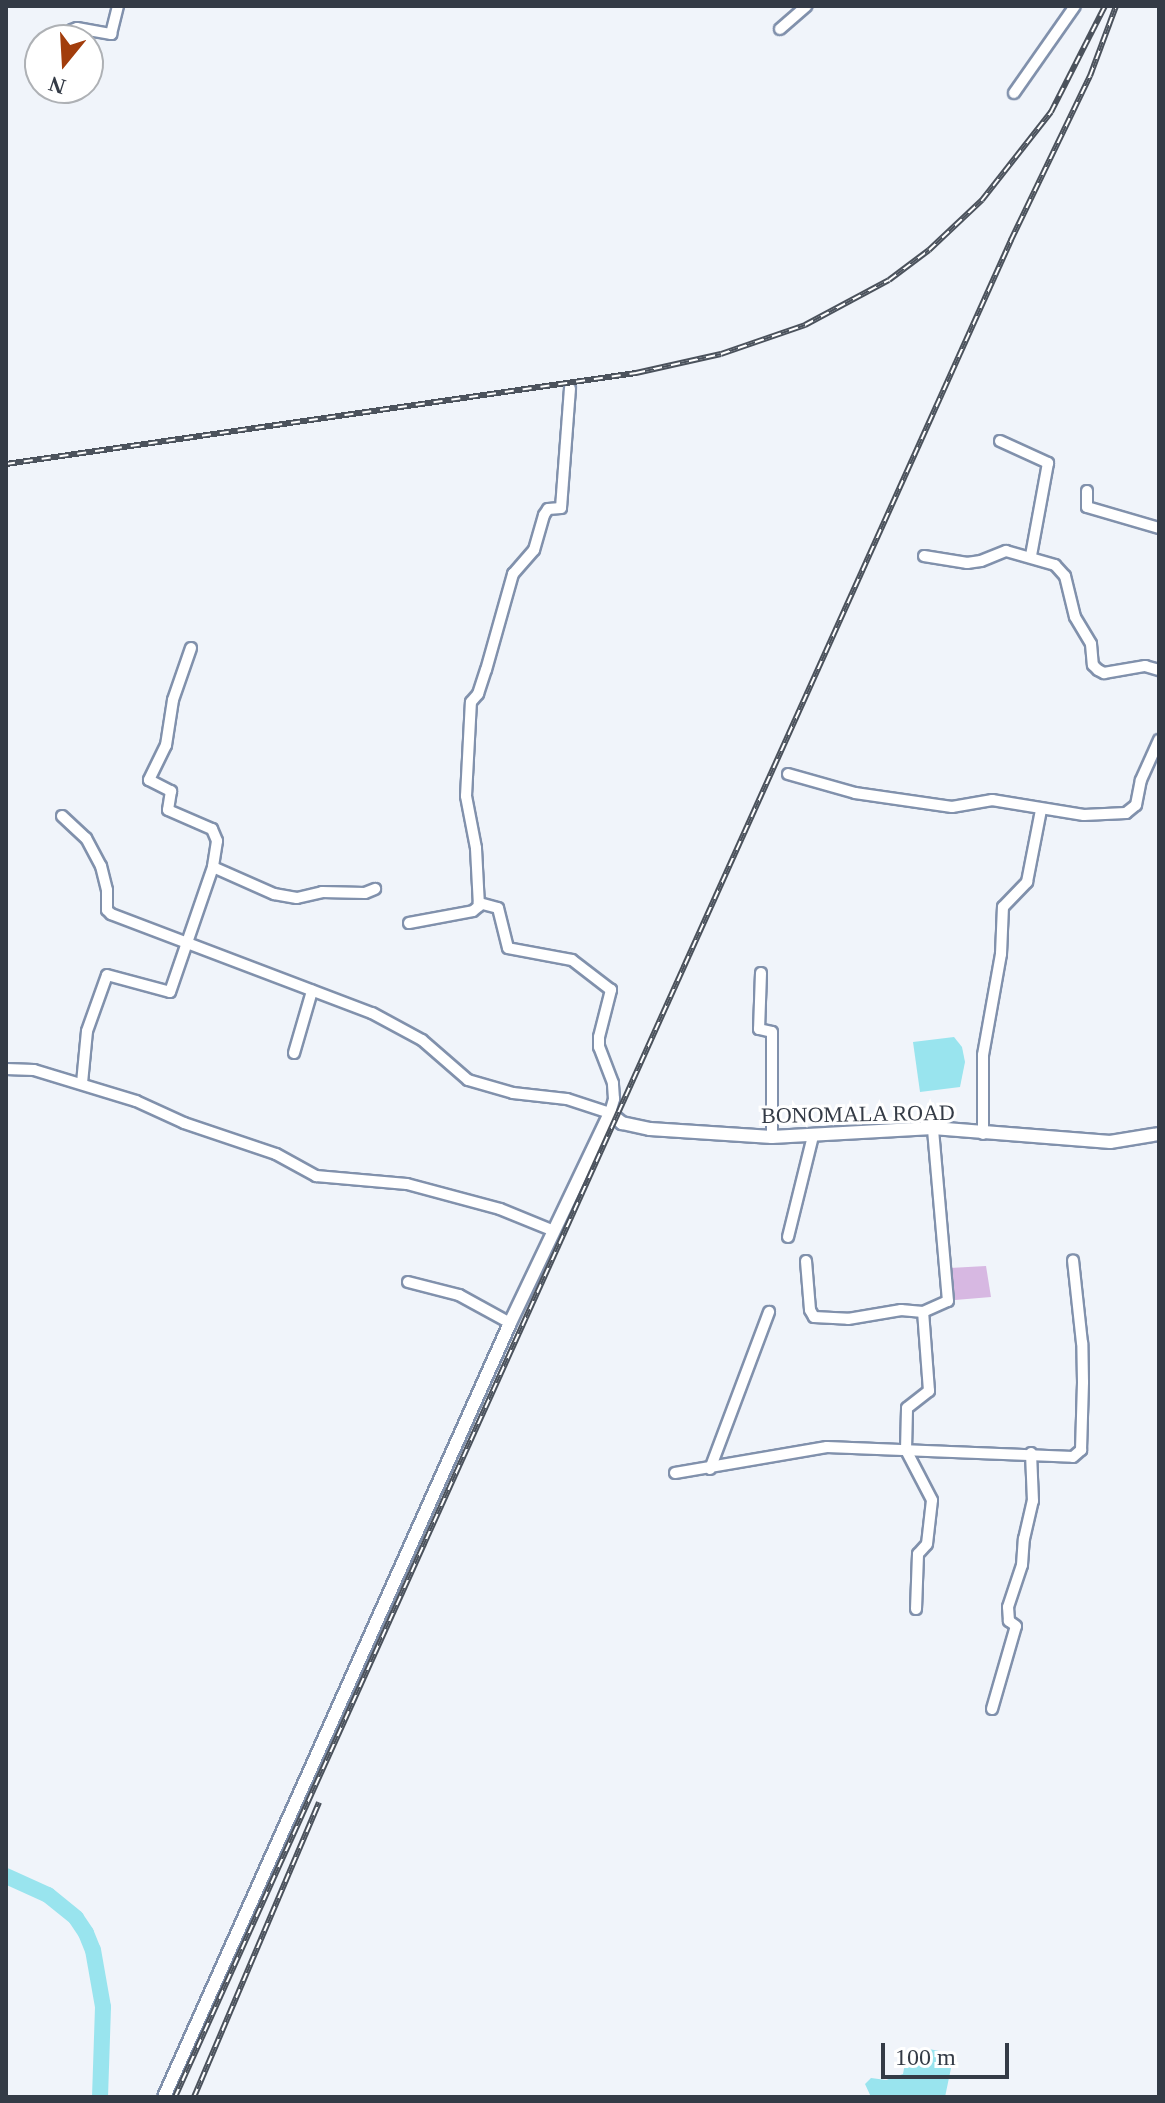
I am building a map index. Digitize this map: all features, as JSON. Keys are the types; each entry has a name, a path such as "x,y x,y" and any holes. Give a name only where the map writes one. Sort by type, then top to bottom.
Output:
{"street":[{"path":"104,33 111,34 118,6"},
{"path":"780,29 806,6"},
{"path":"1014,93 1075,6"},
{"path":"409,923 473,911 479,903 476,848 466,796 471,702 478,694 486,670 513,574 534,550 548,509 561,508 570,388"},
{"path":"1000,441 1048,463 1031,556"},
{"path":"1087,491 1087,507 1159,528"},
{"path":"924,556 967,563 1006,551 1055,565 1065,576 1075,617 1091,644 1093,665 1104,673 1145,666 1159,670"},
{"path":"82,1083 87,1031 107,975 167,994 188,944 213,867 217,841 212,829 168,810 171,791 149,780 166,745 173,700 191,648"},
{"path":"788,774 887,799 952,807 992,800 1084,815 1133,810 1159,740"},
{"path":"983,1134 983,1055 1001,954 1003,907 1027,882 1041,810"},
{"path":"62,816 86,838 101,866 107,890 107,910 372,1013 422,1040 468,1080 513,1093 567,1099 610,1113"},
{"path":"213,867 274,894 297,898 322,892 365,893 375,889"},
{"path":"164,2097 510,1323 610,1113 613,1083 599,1047 599,1037 611,990 572,960 508,948 503,914 498,908 479,903"},
{"path":"761,973 759,1029 772,1032 772,1137"},
{"path":"294,1053 312,991"},
{"path":"6,1069 34,1070 82,1083 276,1154 316,1176 407,1184 500,1209 554,1231"},
{"name":"BONOMALA ROAD","path":"610,1113 622,1123 650,1129 772,1137 933,1128 1110,1142 1159,1134"},
{"path":"806,1261 810,1310 814,1317 848,1319 901,1310 923,1312 948,1301 933,1128"},
{"path":"788,1237 813,1136"},
{"path":"675,1473 827,1447 1073,1457 1081,1450 1082,1343 1073,1260"},
{"path":"408,1282 459,1295 510,1323"},
{"path":"710,1469 769,1312"},
{"path":"916,1609 918,1554 927,1544 932,1500 906,1450 907,1408 929,1391 923,1312"},
{"path":"992,1709 1016,1626 1009,1621 1008,1607 1022,1565 1024,1539 1033,1501 1031,1453"}],"shaded area":[{"path":"986,1266 991,1297 955,1300 950,1268"}],"water":[{"path":"954,1037 962,1047 965,1062 960,1087 920,1092 913,1042"},
{"path":"924,2048 954,2054 945,2097 871,2097 865,2084 871,2078 886,2080 903,2074 906,2058"}],"waterway":[{"path":"6,1876 48,1895 76,1918 86,1933 93,1950 103,2007 100,2097"}],"railway":[{"path":"6,464 636,373 721,354 805,325 889,280 929,250 982,200 1051,112 1105,6"},
{"path":"175,2097 1011,240 1090,76 1116,6"},
{"path":"194,2097 319,1802"}]}
